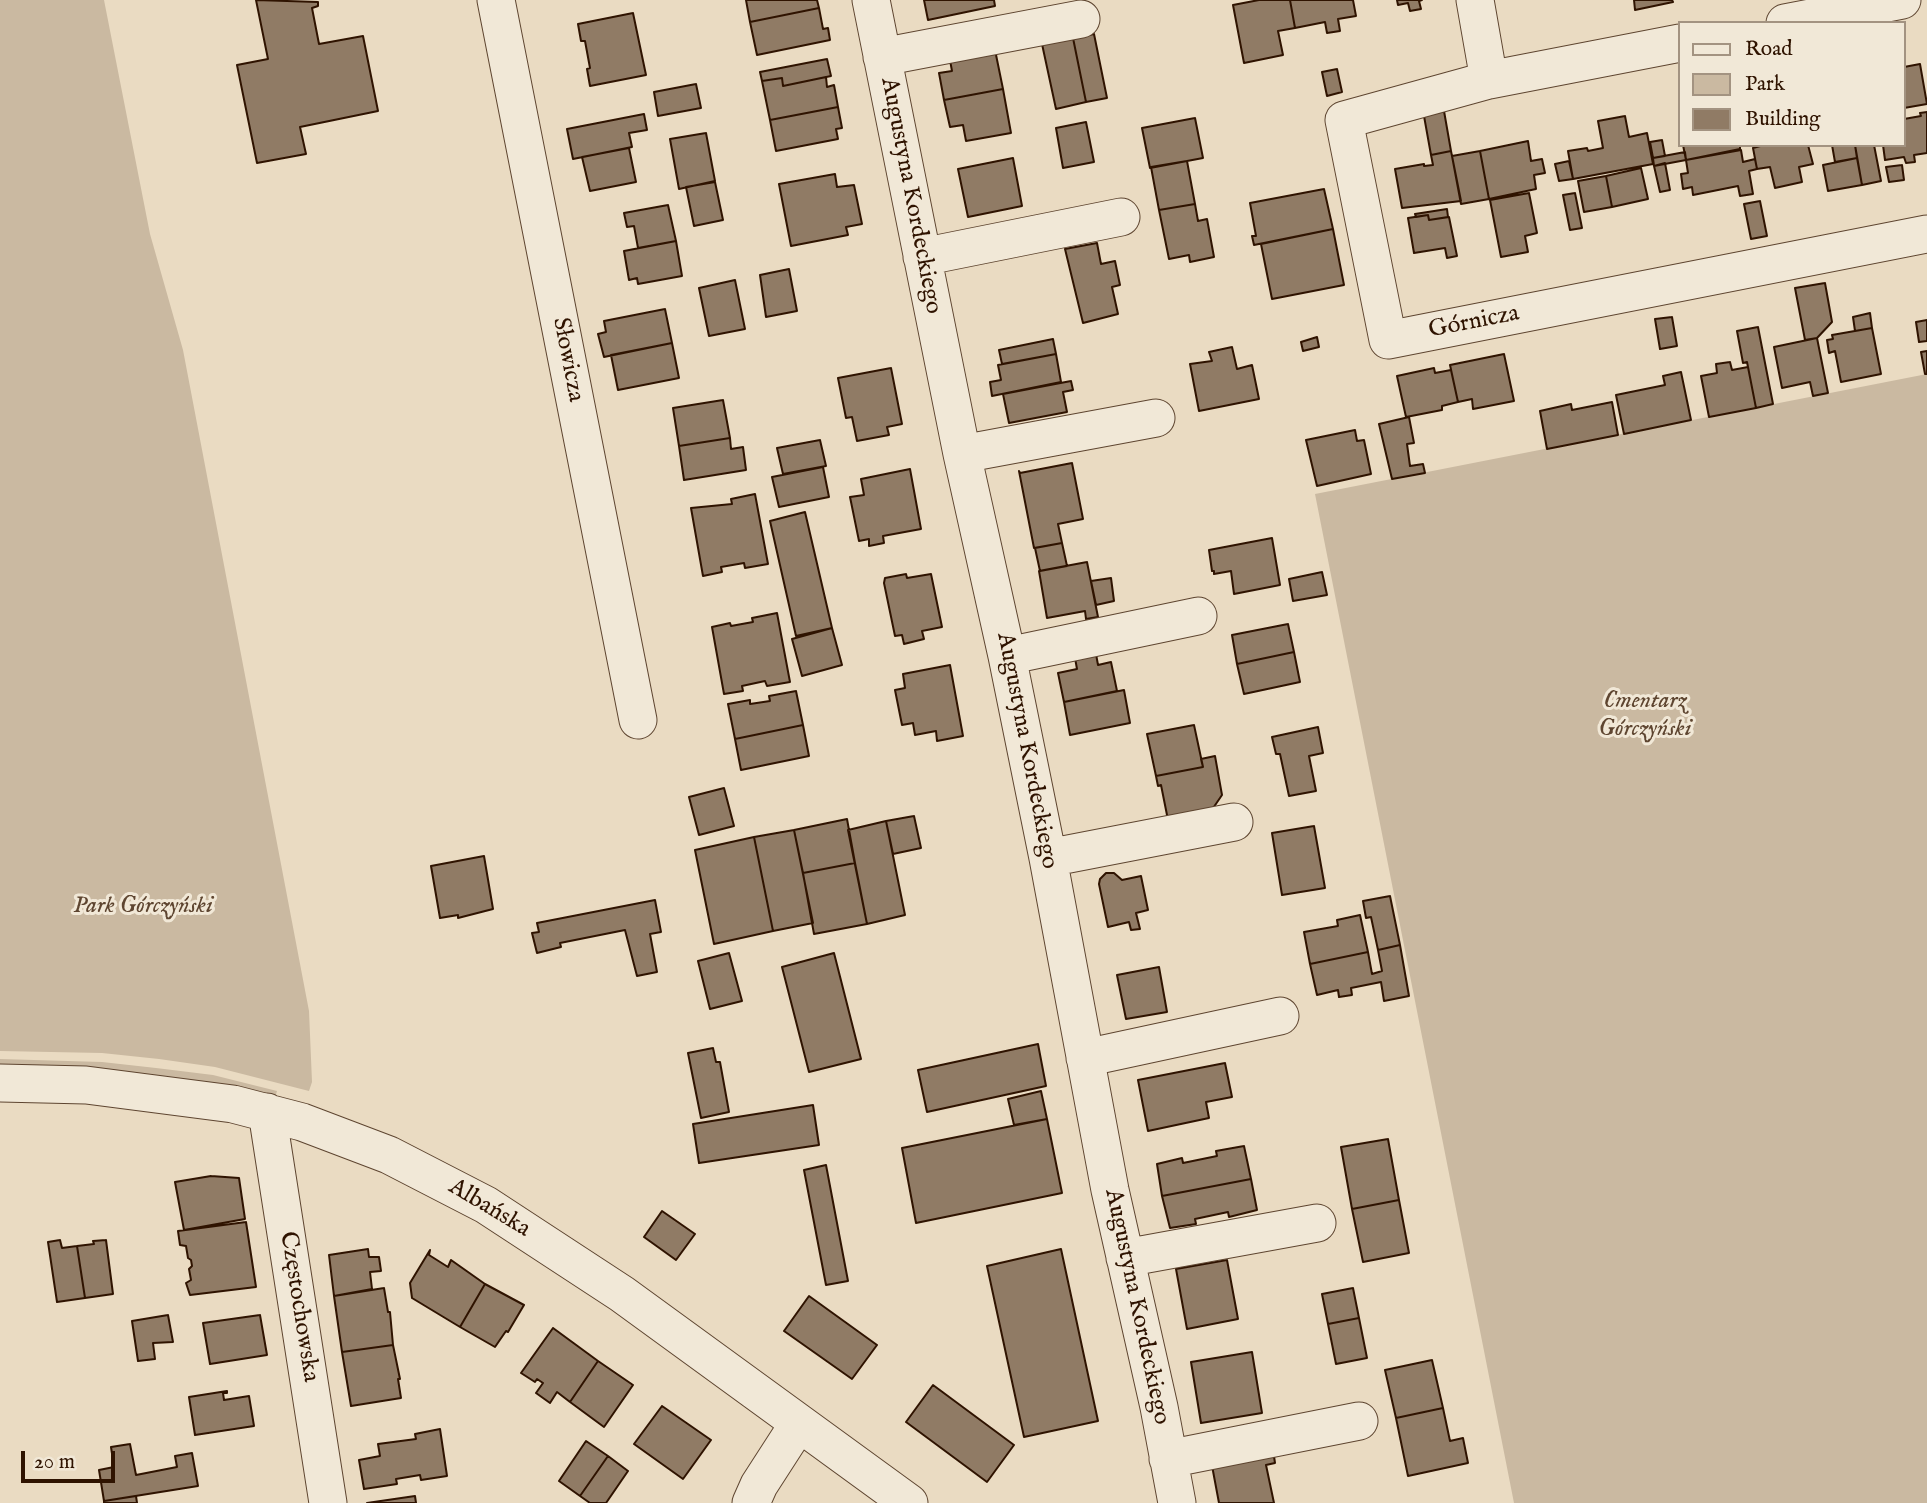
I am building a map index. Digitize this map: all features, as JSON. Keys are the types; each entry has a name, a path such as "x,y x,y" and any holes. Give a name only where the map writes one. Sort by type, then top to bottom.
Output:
{"street":[{"name":"Słowicza","path":"496,0 638,720"},
{"name":"Augustyna Kordeckiego","path":"871,0 962,453 1007,656 1125,1258 1159,1407 1177,1503"},
{"path":"1475,0 1489,80"},
{"path":"1795,21 1902,0"},
{"path":"882,57 1081,19"},
{"name":"Górnicza","path":"1678,43 1489,80 1344,120 1388,340 1927,234"},
{"path":"922,257 1121,217"},
{"path":"962,453 1156,418"},
{"path":"1007,656 1198,616"},
{"path":"1048,858 1234,822"},
{"path":"1085,1058 1280,1016"},
{"name":"Albańska","path":"0,1083 86,1085 195,1098 267,1112 324,1129 389,1155 486,1205 622,1294 909,1503"},
{"name":"Częstochowska","path":"267,1112 328,1503"},
{"path":"1125,1258 1317,1223"},
{"path":"1168,1459 1359,1421"},
{"path":"751,1503 799,1423"}],"green space":[{"name":"Park Górczyński","path":"0,0 104,0 150,234 183,350 309,1011 312,1082 309,1091 215,1067 159,1059 102,1053 0,1051"},
{"name":"Cmentarz Górczyński","path":"1927,374 1927,1503 1514,1503 1315,494"},
{"path":"0,1059 102,1062 156,1068 213,1075 277,1091 275,1098 0,1068"}],"building":[{"path":"256,0 318,2 318,6 312,8 319,44 363,36 378,111 300,127 306,154 257,163 237,65 268,59"},
{"path":"746,0 817,0 819,8 750,22"},
{"path":"924,0 994,0 995,6 928,20"},
{"path":"1259,0 1290,0 1295,28 1278,31 1283,55 1244,63 1233,5"},
{"path":"1290,0 1353,0 1356,16 1338,19 1340,31 1327,33 1325,22 1295,28"},
{"path":"1397,0 1422,0 1419,1 1421,9 1410,11 1408,3 1398,5"},
{"path":"1634,0 1672,0 1673,2 1635,10"},
{"path":"819,8 823,29 828,28 830,40 757,55 750,22"},
{"path":"633,13 646,75 590,86 585,41 581,41 578,24"},
{"path":"1094,34 1107,98 1086,102 1073,38"},
{"path":"1073,38 1086,102 1056,109 1042,44"},
{"path":"994,45 1003,89 944,100 939,73 952,71 949,55"},
{"path":"827,59 831,76 783,86 782,78 762,81 760,72"},
{"path":"1920,64 1927,104 1906,108 1906,67"},
{"path":"1337,69 1342,92 1327,96 1322,72"},
{"path":"826,77 827,87 834,85 838,107 770,120 762,81 782,78 783,86"},
{"path":"696,84 701,108 658,116 654,92"},
{"path":"1003,89 1011,133 966,141 963,125 950,127 944,100"},
{"path":"838,107 842,128 836,129 838,139 776,151 770,120"},
{"path":"1444,111 1451,151 1431,155 1424,116"},
{"path":"1927,112 1927,153 1914,155 1915,162 1906,163 1904,157 1885,160 1883,147 1906,147 1906,119 1921,116 1920,113"},
{"path":"644,114 647,130 629,133 632,147 573,159 567,129"},
{"path":"1625,116 1629,137 1647,133 1653,164 1573,179 1568,151 1603,148 1598,121"},
{"path":"1195,118 1203,158 1150,168 1142,128"},
{"path":"1086,122 1094,162 1063,168 1056,128"},
{"path":"706,133 715,181 679,189 670,139"},
{"path":"1662,140 1665,156 1653,158 1650,142"},
{"path":"1528,141 1531,161 1542,159 1545,173 1534,175 1536,189 1489,199 1480,151"},
{"path":"1683,147 1740,147 1740,149 1686,160"},
{"path":"1809,147 1813,164 1799,167 1802,182 1775,188 1770,167 1757,169 1753,148"},
{"path":"1832,147 1855,147 1857,158 1835,162"},
{"path":"1855,147 1874,147 1881,181 1862,185"},
{"path":"629,148 636,182 590,191 582,157"},
{"path":"1741,150 1743,162 1755,159 1757,169 1749,171 1753,194 1740,196 1738,186 1693,195 1692,187 1683,189 1681,174 1688,173 1686,160"},
{"path":"1451,151 1461,201 1402,208 1395,169 1433,165 1431,155"},
{"path":"1480,151 1489,199 1461,204 1452,156"},
{"path":"1685,152 1686,160 1654,166 1653,158"},
{"path":"1013,158 1022,206 968,217 958,169"},
{"path":"1857,158 1862,185 1828,191 1823,165"},
{"path":"1187,161 1195,204 1159,210 1151,167"},
{"path":"1569,161 1573,179 1559,181 1555,164"},
{"path":"1665,163 1670,190 1660,192 1654,166"},
{"path":"1902,165 1904,180 1889,182 1886,167"},
{"path":"1641,168 1648,199 1612,207 1606,176"},
{"path":"835,174 837,187 854,185 862,224 846,227 848,235 791,246 779,184"},
{"path":"1606,176 1612,207 1584,212 1578,181"},
{"path":"715,182 723,220 694,226 686,187"},
{"path":"1324,189 1333,229 1254,245 1252,236 1256,236 1250,203"},
{"path":"1529,193 1537,233 1525,236 1528,252 1501,257 1490,200"},
{"path":"1575,193 1582,228 1570,230 1563,195"},
{"path":"1760,201 1767,236 1751,239 1744,204"},
{"path":"1195,204 1198,221 1207,219 1214,257 1190,262 1189,255 1169,259 1159,210"},
{"path":"668,205 676,241 638,248 634,226 627,227 624,213"},
{"path":"1447,209 1448,217 1429,220 1428,215 1416,217 1415,214"},
{"path":"1428,215 1429,220 1449,217 1457,256 1447,258 1445,248 1414,253 1408,218"},
{"path":"1333,229 1344,285 1272,299 1261,244"},
{"path":"676,241 682,276 638,284 637,278 629,280 624,251"},
{"path":"1097,243 1101,264 1115,261 1120,285 1112,287 1118,314 1083,323 1065,249"},
{"path":"789,269 797,311 766,317 760,275"},
{"path":"735,280 745,329 709,336 699,288"},
{"path":"1825,283 1832,322 1817,338 1805,340 1795,288"},
{"path":"665,309 672,343 604,357 598,334 606,332 604,321"},
{"path":"1870,313 1872,328 1855,331 1853,317"},
{"path":"1672,317 1677,346 1660,349 1655,319"},
{"path":"1927,320 1927,341 1919,342 1916,322"},
{"path":"1758,327 1773,404 1756,408 1747,362 1743,363 1737,331"},
{"path":"1872,328 1881,374 1841,382 1835,351 1829,353 1827,340 1833,339 1832,335"},
{"path":"1317,337 1319,347 1303,351 1301,342"},
{"path":"1817,338 1828,393 1813,396 1810,382 1782,388 1774,347"},
{"path":"1053,339 1056,354 1002,364 999,350"},
{"path":"672,343 679,378 618,390 611,355"},
{"path":"1232,347 1237,369 1252,365 1259,399 1199,411 1190,364 1212,361 1209,352"},
{"path":"1927,351 1927,374 1925,374 1921,352"},
{"path":"1056,354 1061,382 992,396 990,382 1001,380 998,365"},
{"path":"1504,354 1514,401 1473,409 1472,399 1458,402 1450,365"},
{"path":"1730,362 1732,370 1748,367 1756,408 1709,417 1701,376 1717,373 1716,364"},
{"path":"891,368 902,424 887,427 889,435 857,441 852,417 846,418 838,378"},
{"path":"1434,368 1435,373 1451,370 1458,402 1442,406 1442,410 1406,417 1397,376"},
{"path":"1681,372 1691,420 1624,434 1616,395 1665,385 1663,376"},
{"path":"1071,381 1073,390 1063,392 1067,412 1009,423 1003,394"},
{"path":"723,400 730,438 679,446 673,408"},
{"path":"1612,402 1618,435 1547,449 1540,411 1571,404 1572,410"},
{"path":"1409,417 1414,443 1407,444 1410,466 1423,464 1425,473 1392,479 1379,424"},
{"path":"1355,430 1357,441 1364,440 1371,474 1317,486 1306,440"},
{"path":"730,438 731,449 743,447 746,470 684,480 679,446"},
{"path":"820,440 826,466 783,474 777,448"},
{"path":"1072,463 1083,519 1058,524 1062,543 1034,548 1019,471 1020,473"},
{"path":"823,467 829,497 779,507 772,477"},
{"path":"910,469 921,529 883,536 884,543 869,546 869,539 859,541 850,497 864,495 861,479"},
{"path":"755,494 768,564 745,568 744,563 721,567 722,572 703,576 691,508 732,504 731,499"},
{"path":"805,512 832,628 796,636 770,521"},
{"path":"1272,538 1280,585 1234,594 1231,571 1214,574 1212,571 1209,550"},
{"path":"1062,543 1067,566 1040,571 1035,548"},
{"path":"1087,562 1098,617 1086,619 1085,611 1047,618 1039,571"},
{"path":"1322,572 1327,595 1293,601 1289,579"},
{"path":"906,574 907,578 931,574 942,627 922,631 924,639 904,644 902,635 895,636 884,583 885,578"},
{"path":"1111,578 1114,601 1096,605 1091,581"},
{"path":"777,613 790,682 767,686 765,681 742,686 743,691 724,694 712,627 753,622 752,618"},
{"path":"1288,624 1294,652 1237,664 1232,635"},
{"path":"832,628 842,665 802,676 792,639"},
{"path":"1294,652 1300,682 1244,694 1237,664"},
{"path":"1096,654 1098,665 1111,662 1117,691 1064,702 1058,673 1077,669 1075,658"},
{"path":"950,665 963,736 937,741 936,731 915,735 913,723 902,725 895,690 905,688 903,674"},
{"path":"1124,690 1130,723 1070,735 1064,702"},
{"path":"796,691 803,725 735,739 728,704 750,700 750,704 770,701 769,696"},
{"path":"803,725 809,756 741,770 735,739"},
{"path":"1194,725 1203,767 1156,776 1147,734"},
{"path":"1318,727 1323,753 1309,756 1316,791 1289,796 1280,754 1276,754 1272,737"},
{"path":"1215,756 1222,795 1207,817 1169,825 1161,785 1158,786 1156,776 1203,767 1201,759"},
{"path":"724,788 734,826 699,835 689,797"},
{"path":"914,816 921,848 893,854 886,821"},
{"path":"847,819 855,863 803,873 794,830"},
{"path":"886,821 905,915 867,924 848,830"},
{"path":"1314,826 1325,888 1282,895 1272,833"},
{"path":"794,830 813,923 773,931 754,837"},
{"path":"754,837 773,931 714,944 695,850"},
{"path":"484,856 493,909 458,918 458,915 440,918 431,866"},
{"path":"855,863 867,924 814,934 803,873"},
{"path":"1106,873 1114,873 1122,880 1141,876 1148,910 1136,913 1140,929 1131,930 1129,922 1108,927 1099,884"},
{"path":"1390,896 1400,945 1378,950 1371,917 1366,918 1363,901"},
{"path":"655,900 661,932 650,934 657,972 637,976 625,930 560,943 561,947 537,953 532,933 539,932 537,923"},
{"path":"1360,915 1368,952 1310,964 1304,932 1338,926 1337,920"},
{"path":"1400,945 1409,996 1384,1001 1381,982 1351,988 1352,995 1339,997 1338,990 1317,995 1310,964 1368,952 1372,974 1382,971 1378,950"},
{"path":"729,953 742,1001 710,1009 698,961"},
{"path":"834,953 861,1059 809,1072 782,967"},
{"path":"1159,967 1167,1012 1126,1019 1117,975"},
{"path":"1038,1044 1046,1086 927,1112 918,1070"},
{"path":"713,1048 716,1062 720,1062 729,1112 701,1118 688,1053"},
{"path":"1225,1063 1232,1097 1206,1102 1209,1118 1148,1131 1138,1080"},
{"path":"1041,1091 1047,1119 1014,1125 1008,1099"},
{"path":"813,1105 819,1145 699,1163 693,1124"},
{"path":"1047,1119 1062,1193 916,1223 902,1148"},
{"path":"1388,1139 1399,1200 1352,1209 1341,1147"},
{"path":"1244,1146 1251,1179 1162,1196 1157,1164 1182,1158 1183,1163 1217,1156 1216,1151"},
{"path":"826,1165 848,1281 826,1285 804,1170"},
{"path":"211,1176 239,1178 245,1219 184,1230 175,1182"},
{"path":"1251,1179 1257,1210 1229,1217 1228,1212 1195,1219 1196,1224 1170,1228 1162,1196"},
{"path":"1399,1200 1409,1253 1363,1262 1352,1209"},
{"path":"662,1211 695,1234 676,1260 644,1237"},
{"path":"246,1222 256,1287 190,1295 186,1283 191,1280 191,1260 188,1258 186,1246 180,1245 178,1231"},
{"path":"60,1240 62,1248 77,1246 85,1298 57,1302 48,1242"},
{"path":"106,1240 113,1294 85,1298 77,1246"},
{"path":"368,1249 369,1257 379,1257 381,1271 370,1272 372,1289 334,1296 329,1255"},
{"path":"1061,1249 1098,1421 1024,1437 987,1266"},
{"path":"430,1250 429,1255 448,1267 451,1260 485,1284 460,1327 412,1298 410,1283"},
{"path":"1227,1260 1238,1319 1187,1329 1176,1269"},
{"path":"485,1284 524,1305 508,1332 506,1331 495,1347 460,1327"},
{"path":"384,1288 390,1312 393,1345 342,1352 334,1296"},
{"path":"1353,1288 1359,1318 1328,1324 1322,1294"},
{"path":"809,1296 877,1345 852,1379 784,1331"},
{"path":"168,1315 173,1342 153,1343 155,1359 138,1361 132,1321"},
{"path":"260,1315 267,1355 210,1364 203,1323"},
{"path":"1359,1318 1367,1358 1336,1364 1328,1324"},
{"path":"553,1328 598,1361 570,1402 557,1392 550,1403 536,1393 543,1383 537,1379 535,1382 521,1373"},
{"path":"393,1345 401,1398 351,1406 342,1352"},
{"path":"1252,1352 1262,1413 1201,1423 1191,1362"},
{"path":"1432,1360 1443,1408 1396,1418 1385,1370"},
{"path":"598,1361 633,1385 604,1427 570,1402"},
{"path":"933,1385 1014,1445 987,1482 906,1422"},
{"path":"227,1391 223,1393 224,1400 249,1396 254,1426 195,1435 189,1397"},
{"path":"662,1406 711,1440 683,1479 634,1444"},
{"path":"1443,1408 1450,1441 1463,1438 1468,1463 1408,1476 1396,1418"},
{"path":"440,1429 447,1476 421,1480 420,1475 396,1479 397,1484 364,1489 359,1460 380,1456 378,1444 416,1439 415,1434"},
{"path":"586,1441 608,1456 580,1496 559,1481"},
{"path":"1272,1443 1275,1463 1266,1465 1274,1503 1219,1503 1210,1455"},
{"path":"130,1444 136,1475 177,1467 175,1456 192,1453 198,1486 104,1501 99,1470 114,1467 111,1447"},
{"path":"608,1456 628,1471 606,1503 590,1503 580,1496"},
{"path":"136,1496 137,1503 104,1503 104,1501"},
{"path":"415,1496 416,1503 367,1503"}]}
